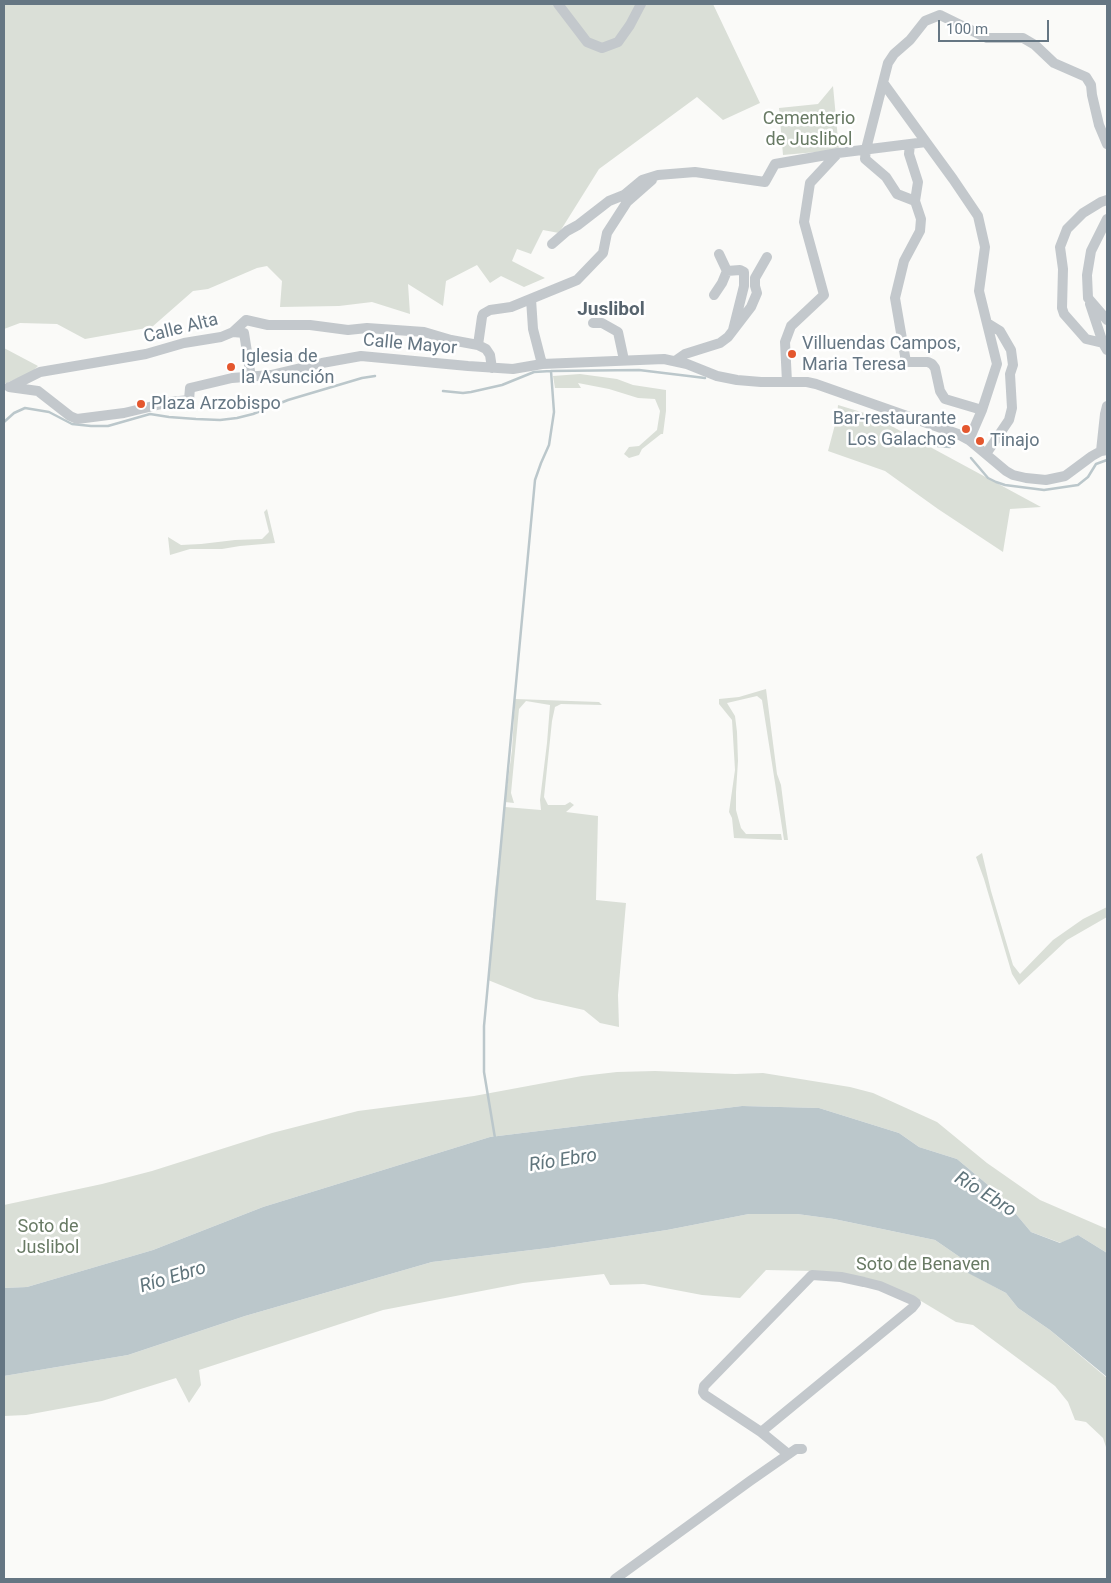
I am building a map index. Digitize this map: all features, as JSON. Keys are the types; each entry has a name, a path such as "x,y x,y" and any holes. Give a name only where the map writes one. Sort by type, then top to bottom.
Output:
{"street":[{"path":"558,4 587,42 602,48 618,42 641,4"},
{"path":"916,202 898,194 886,177 865,159 866,149 888,63 894,54 910,40 925,22 940,15 987,38 1023,38 1035,45 1054,63 1086,78 1091,85 1100,125 1107,144"},
{"path":"884,84 978,216 985,247 979,291 997,364 982,410 969,440"},
{"path":"552,244 609,201 624,195 642,180 658,175 695,172 765,182 775,164 838,153 926,142"},
{"path":"910,144 909,154 918,182 916,202 920,219 920,231 904,261 895,298 906,362 928,362 932,364 935,368 940,391 945,399 982,410"},
{"path":"787,382 786,342 790,326 824,295 804,222 810,183 838,153"},
{"path":"492,368 490,355 486,349 478,345 483,314 490,310 511,307 577,280 603,253 606,233 627,202 658,175"},
{"path":"1105,346 1086,339 1064,314 1062,308 1063,269 1060,247 1067,230 1083,213 1107,200"},
{"path":"1105,346 1088,298 1087,275 1091,251 1107,220"},
{"path":"714,296 727,271 719,254"},
{"path":"675,361 685,354 723,342 733,331 755,298 757,293 754,282 755,278 767,257"},
{"path":"727,271 740,270 744,272 744,286 733,331"},
{"path":"1088,298 1107,320"},
{"path":"531,299 533,329 547,364"},
{"name":"Calle Alta","path":"124,413 78,419 70,416 38,391 9,387 40,372 146,354 184,343 221,337 233,332 246,320 268,324 310,325 348,330 367,328 424,332 478,345"},
{"path":"593,323 602,323 618,332 624,360"},
{"path":"986,454 1008,420 1012,408 1010,374 1013,365 1011,350 1000,331 987,323"},
{"path":"233,332 244,333 251,377"},
{"name":"Calle Mayor","path":"124,413 170,402 188,400 190,388 232,378 287,372 322,362 362,356 513,369 547,364 656,358 675,361 717,376 737,380 816,384 958,434 969,440 1000,467 1013,475 1046,480 1065,476 1092,456 1104,450"},
{"path":"1104,450 1107,406"},
{"path":"761,1432 916,1303 880,1286 841,1277 812,1275 704,1386 703,1392 705,1395 761,1432 788,1454"},
{"path":"615,1579 788,1454 796,1449 802,1449"}],"green space":[{"path":"4,4 713,4 760,103 723,120 697,97 599,169 559,233 543,230 531,254 517,249 512,261 545,278 524,287 501,276 490,283 477,265 446,281 443,306 408,284 410,314 372,302 339,306 280,307 282,281 267,266 257,268 208,289 193,291 152,327 85,339 57,324 20,323 4,329"},
{"name":"Cementerio de Juslibol","path":"833,86 839,150 783,155 779,108 818,104"},
{"path":"4,348 38,366 32,372 4,384"},
{"path":"580,374 617,379 633,385 666,390 663,434 642,449 639,455 629,458 624,454 629,447 639,446 657,430 660,411 655,399 638,398 609,389 578,383 581,388 555,388 553,376"},
{"path":"838,405 871,415 1041,507 1010,509 1003,552 885,471 828,451 837,417"},
{"path":"267,509 275,543 222,549 190,549 170,555 168,537 181,545 262,539 269,532 264,512"},
{"path":"766,689 788,840 784,840 762,700 757,696 727,703 735,716 737,732 736,810 741,828 746,834 781,834 782,840 734,838 732,818 729,812 735,770 732,720 719,704 719,699 739,697"},
{"path":"515,699 599,702 602,705 561,704 555,707 544,797 548,805 565,805 570,802 574,805 566,812 598,816 596,900 626,903 618,995 619,1027 600,1023 584,1010 535,999 488,980 495,891 505,807 541,810 540,800 550,705 526,701 519,709 511,793 514,803 505,802 512,750"},
{"path":"982,853 1013,965 1020,974 1053,940 1083,919 1107,907 1107,917 1067,940 1019,985 1012,974 976,857"},
{"name":"Soto de Juslibol","path":"655,1071 735,1074 763,1073 850,1087 873,1093 937,1122 987,1163 1040,1200 1107,1229 1107,1253 1078,1235 1061,1243 1031,1232 1000,1195 957,1159 919,1147 899,1133 819,1108 742,1106 490,1137 263,1207 153,1250 27,1287 4,1288 4,1205 152,1171 272,1133 358,1111 474,1096 582,1076 617,1072"},
{"name":"Soto de Benaven","path":"749,1214 797,1214 834,1219 935,1240 967,1262 969,1273 1006,1293 1018,1308 1050,1330 1107,1378 1107,1450 1103,1438 1086,1422 1075,1420 1068,1402 1055,1386 973,1325 956,1322 921,1301 863,1279 814,1271 766,1270 740,1298 702,1295 644,1284 610,1285 604,1274 523,1283 383,1310 199,1370 201,1385 189,1403 176,1378 102,1401 26,1415 4,1416 4,1376 128,1355 245,1316 432,1262 548,1248 667,1230"}],"water":[{"name":"Río Ebro","path":"742,1106 819,1108 899,1133 919,1147 957,1159 1000,1195 1031,1232 1060,1243 1078,1235 1107,1253 1107,1377 1050,1330 1018,1308 1006,1293 968,1273 967,1262 935,1240 834,1219 797,1214 749,1214 667,1230 548,1248 432,1262 245,1316 128,1355 4,1376 4,1288 27,1287 153,1250 263,1207 490,1137"}],"waterway":[{"path":"443,391 471,392 502,385 534,372 551,371 639,370 705,378"},
{"path":"495,1138 484,1072 484,1026 535,480 549,445 554,412 551,371"},
{"path":"4,422 14,413 25,408 49,412 72,424 91,426 108,426 150,414 196,419 220,420 237,418 253,414 288,400 362,378 375,376"},
{"path":"924,438 938,446 950,447"},
{"path":"971,458 988,478 996,482 1044,490 1078,485 1088,477 1096,464 1107,460"}],"place":[{"name":"Villuendas Campos, Maria Teresa","path":"792,354"},
{"name":"Iglesia de la Asunción","path":"231,367"},
{"name":"Plaza Arzobispo","path":"141,404"},
{"name":"Bar-restaurante Los Galachos","path":"966,429"},
{"name":"Tinajo","path":"980,441"}],"district":[{"name":"Juslibol","path":"611,310"}]}
